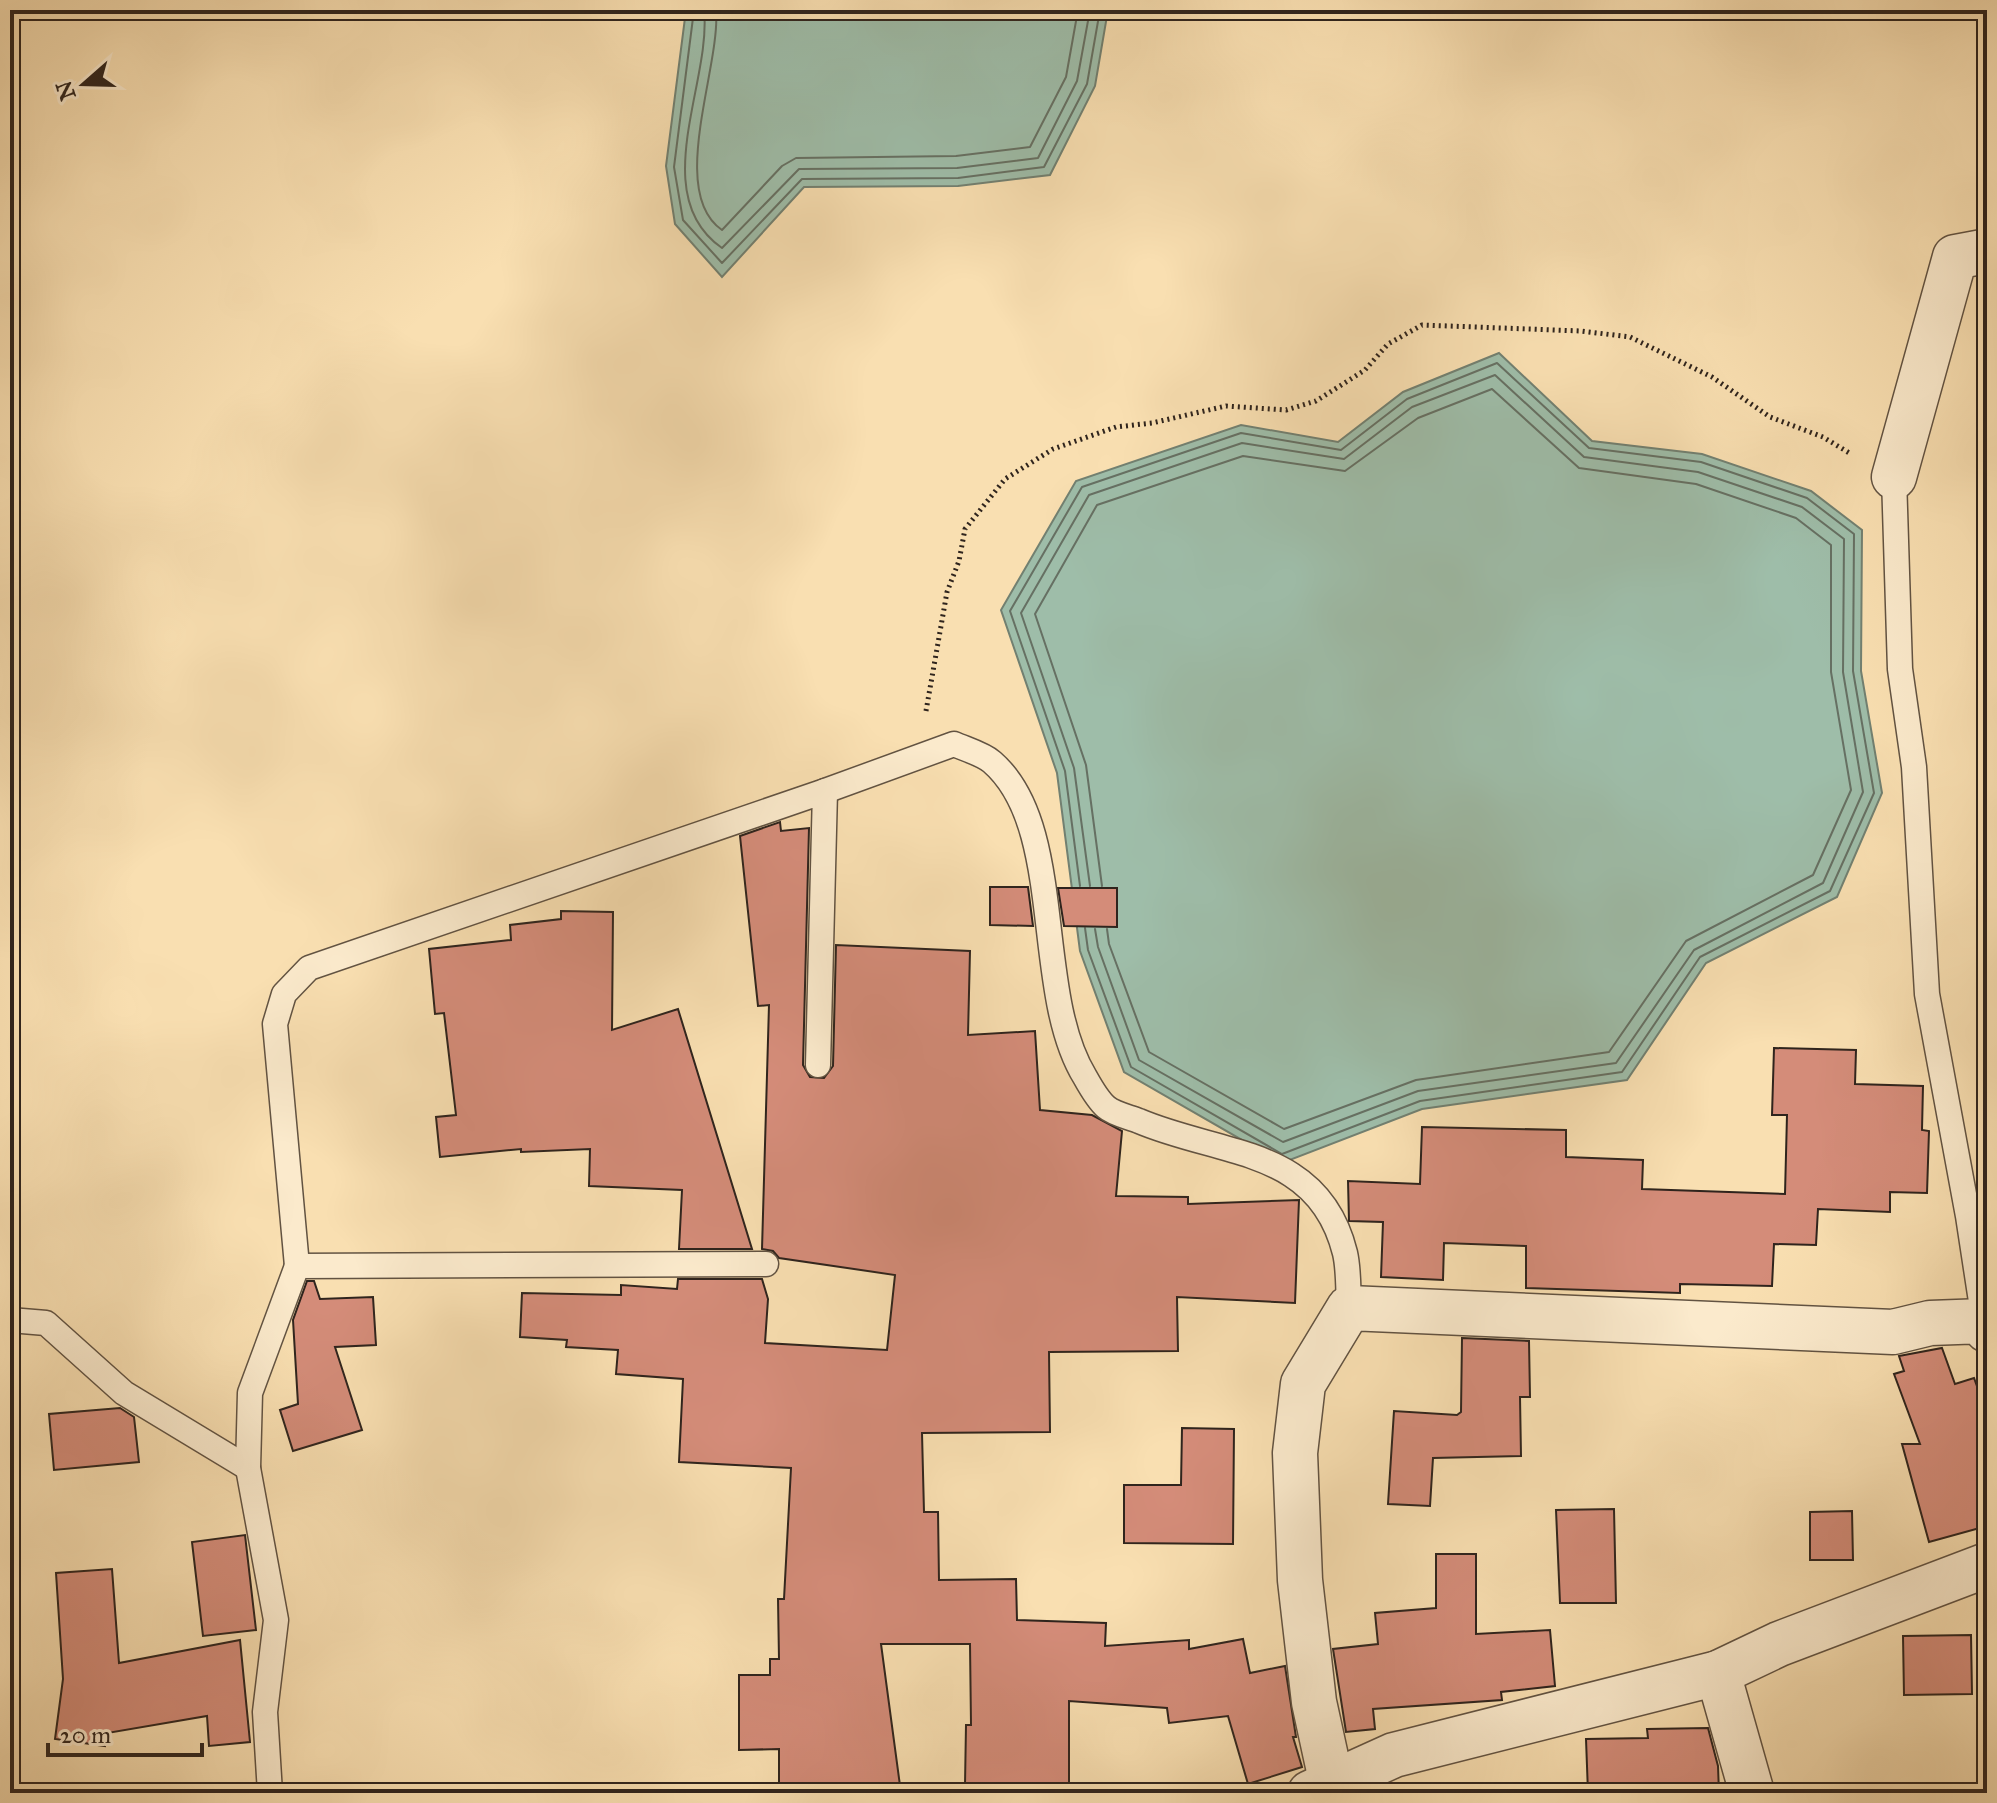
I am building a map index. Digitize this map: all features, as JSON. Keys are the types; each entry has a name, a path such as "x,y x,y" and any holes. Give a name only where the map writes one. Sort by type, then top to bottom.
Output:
{"street":[{"path":"1894,477 1955,257 1987,251"},
{"path":"1985,1325 1930,1323 1893,1332 1349,1308 1303,1384 1295,1453 1300,1580 1320,1787 1394,1755 1718,1673 1779,1644 1987,1565"},
{"path":"1718,1673 1752,1793"}],"lane":[{"path":"1894,477 1900,669 1916,798 1927,994 1985,1325"},
{"path":"270,1793 265,1712 276,1620 248,1468 250,1393 297,1266 275,1024 284,994 309,968 954,744 992,761 1019,797 1042,866 1049,949 1064,1021 1083,1074 1098,1096 1106,1107 1152,1127 1271,1161 1308,1185 1339,1234 1346,1256 1349,1308"},
{"path":"818,1065 825,791"},
{"path":"297,1266 766,1264"},
{"path":"10,1320 46,1323 124,1393 248,1468"}],"path":[{"path":"954,744 924,720 947,592 959,561 965,529 1005,479 1053,449 1116,427 1152,423 1226,406 1286,410 1316,401 1365,370 1388,344 1422,325 1581,331 1630,337 1712,377 1770,417 1823,437 1894,477"}],"water":[{"path":"686,10 1108,10 1095,86 1050,175 958,186 804,187 722,277 675,224 666,166"},
{"path":"1499,353 1592,441 1702,454 1811,491 1862,530 1861,671 1882,793 1837,897 1706,963 1627,1080 1422,1109 1282,1163 1124,1072 1080,951 1057,773 1001,610 1076,481 1241,425 1338,442 1403,392"}],"building":[{"path":"780,822 781,831 809,828 803,1065 810,1077 824,1078 833,1066 836,945 970,951 968,1035 1035,1031 1040,1110 1092,1115 1122,1131 1116,1196 1188,1197 1188,1204 1299,1200 1295,1303 1177,1297 1178,1351 1049,1352 1050,1432 922,1433 924,1512 938,1512 939,1580 1016,1579 1017,1620 1106,1623 1105,1646 1189,1640 1189,1649 1243,1639 1250,1673 1285,1666 1296,1737 1293,1737 1302,1767 1248,1784 1228,1716 1169,1723 1167,1708 1069,1701 1069,1789 965,1785 966,1725 971,1725 970,1644 881,1644 901,1793 779,1789 779,1749 739,1750 739,1675 770,1675 770,1659 779,1659 778,1599 784,1599 791,1468 679,1462 683,1379 616,1374 618,1350 566,1347 567,1340 520,1337 522,1293 621,1295 621,1285 677,1289 678,1279 762,1279 768,1299 765,1343 887,1350 895,1275 779,1258 773,1251 762,1249 769,1005 758,1006 740,836"},
{"path":"990,887 1028,887 1033,926 990,925"},
{"path":"1058,888 1117,888 1117,927 1064,926"},
{"path":"561,911 613,912 612,1030 678,1009 752,1249 679,1249 682,1190 589,1186 590,1149 521,1152 521,1149 440,1157 436,1117 456,1115 444,1013 435,1014 429,949 511,940 510,925 561,919"},
{"path":"1774,1048 1856,1050 1855,1084 1923,1086 1922,1130 1929,1131 1927,1193 1890,1192 1890,1212 1818,1209 1816,1245 1774,1244 1772,1286 1680,1284 1680,1293 1526,1288 1526,1246 1444,1243 1443,1280 1381,1277 1383,1222 1349,1221 1348,1181 1420,1184 1422,1127 1566,1130 1566,1157 1643,1160 1642,1189 1785,1194 1787,1115 1772,1115"},
{"path":"307,1281 314,1281 320,1299 373,1297 376,1345 335,1347 362,1430 293,1451 280,1410 298,1404 293,1320"},
{"path":"1462,1338 1529,1341 1530,1397 1520,1397 1521,1456 1433,1458 1430,1506 1388,1504 1394,1411 1457,1415 1461,1412"},
{"path":"1942,1348 1955,1384 1974,1378 1987,1414 1987,1526 1929,1542 1902,1444 1920,1444 1894,1374 1904,1371 1899,1356"},
{"path":"120,1408 134,1417 139,1462 54,1470 49,1414"},
{"path":"1182,1428 1234,1429 1233,1544 1124,1543 1124,1485 1181,1485"},
{"path":"1614,1509 1616,1603 1560,1603 1556,1510"},
{"path":"1852,1511 1853,1560 1810,1560 1810,1512"},
{"path":"245,1535 256,1630 203,1636 192,1542"},
{"path":"1436,1554 1476,1554 1476,1634 1550,1630 1555,1686 1501,1692 1502,1700 1373,1709 1375,1729 1346,1732 1333,1649 1378,1644 1375,1613 1436,1608"},
{"path":"112,1569 119,1663 240,1640 250,1742 209,1746 207,1716 107,1733 105,1746 55,1739 63,1679 56,1573"},
{"path":"1971,1635 1972,1694 1904,1695 1903,1636"},
{"path":"1708,1728 1718,1766 1719,1793 1588,1793 1586,1739 1648,1738 1647,1729"}]}
